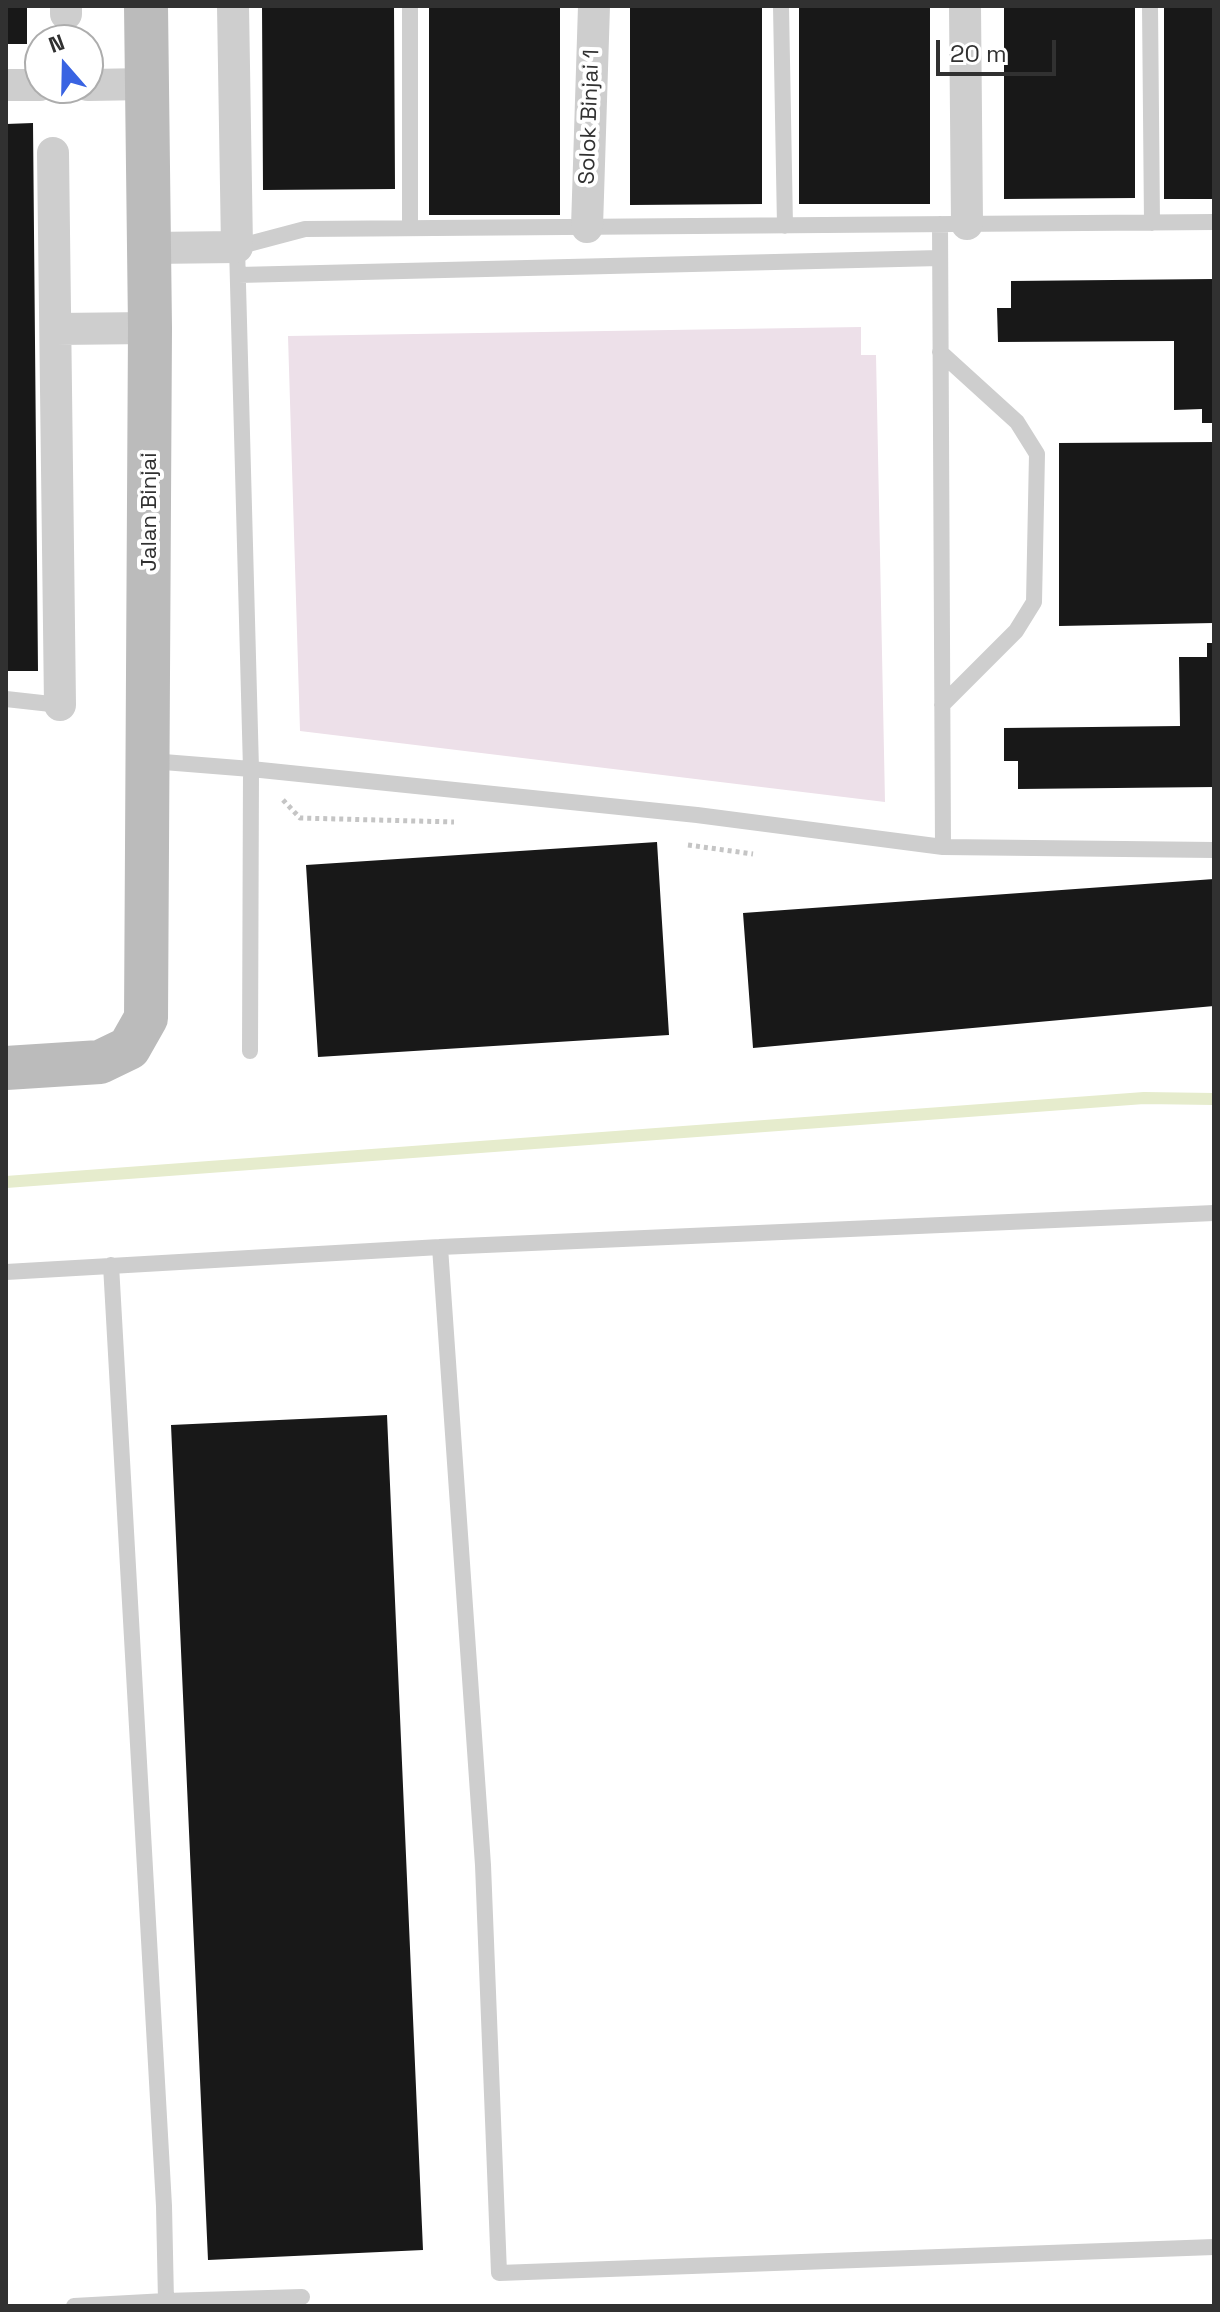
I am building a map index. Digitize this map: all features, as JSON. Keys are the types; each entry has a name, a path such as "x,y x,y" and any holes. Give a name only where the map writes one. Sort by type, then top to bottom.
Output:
{"street":[{"name":"Jalan Binjai","path":"6,1068 100,1062 129,1048 146,1018 150,328 146,6"},
{"path":"149,248 238,261 233,6"},
{"name":"Solok Binjai 1","path":"587,227 594,6"},
{"path":"953,224 965,6"},
{"path":"104,85 147,84"},
{"path":"53,153 60,705"},
{"path":"56,329 150,328"}],"lane":[{"path":"410,6 410,228"},
{"path":"781,6 785,226"},
{"path":"1150,6 1152,223"},
{"path":"238,261 305,229 1214,222"},
{"path":"943,847 940,258 953,224"},
{"path":"238,261 940,258"},
{"path":"238,261 251,769 250,1051"},
{"path":"940,352 1017,422 1037,454 1034,602 1016,631 942,705"},
{"path":"6,699 60,705"},
{"path":"149,761 697,815 943,847 1214,850"},
{"path":"6,1272 440,1247 1214,1213"},
{"path":"440,1247 483,1865 499,2273 1214,2247"},
{"path":"111,1265 163,2190 166,2304"},
{"path":"74,2306 302,2297"}],"shaded area":[{"path":"861,327 861,355 876,355 885,802 300,731 288,336"}],"building":[{"path":"6,6 27,6 24,44 6,44"},
{"path":"262,6 394,6 395,189 263,190"},
{"path":"429,6 560,6 560,215 429,215"},
{"path":"630,6 762,6 762,204 630,205"},
{"path":"799,6 930,6 930,204 799,204"},
{"path":"1004,6 1135,6 1135,198 1004,199"},
{"path":"1164,6 1214,6 1214,199 1164,199"},
{"path":"33,123 38,671 6,671 6,124"},
{"path":"1214,279 1214,423 1202,423 1202,409 1174,410 1174,341 998,342 997,308 1011,308 1011,281"},
{"path":"1214,442 1214,623 1059,626 1059,443"},
{"path":"1207,643 1214,643 1214,787 1018,789 1018,761 1004,761 1004,728 1180,726 1179,657 1207,657"},
{"path":"657,842 669,1035 318,1057 306,865"},
{"path":"1214,879 1214,1006 753,1048 743,913"},
{"path":"387,1415 423,2250 208,2260 171,1425"}],"waterway":[{"path":"6,1182 1144,1098 1214,1099"}]}
